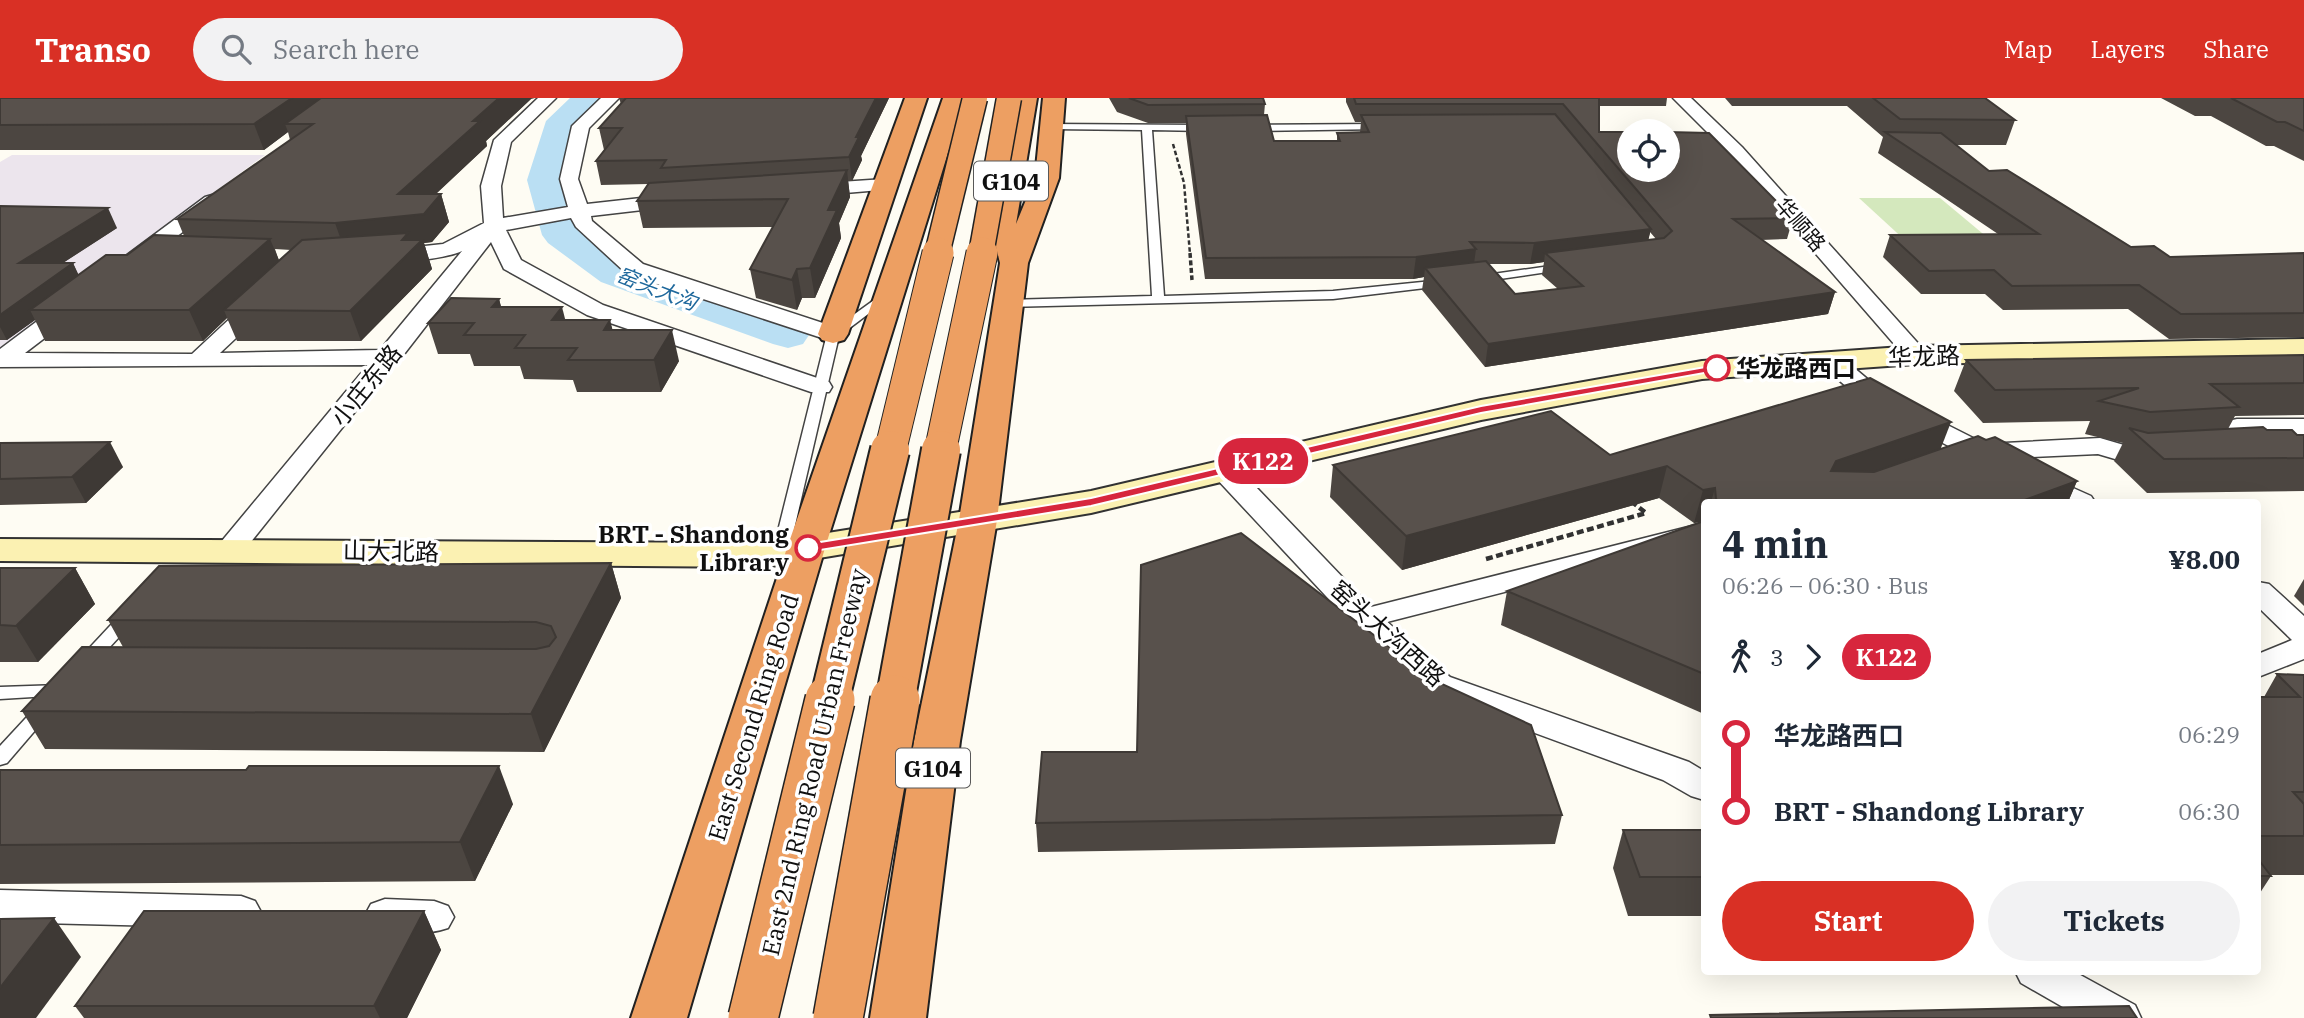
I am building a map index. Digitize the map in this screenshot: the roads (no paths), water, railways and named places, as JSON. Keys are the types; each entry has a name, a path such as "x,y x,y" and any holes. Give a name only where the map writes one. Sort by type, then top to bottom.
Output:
{"highway":[{"path":"833,334 916,98"},
{"path":"901,253 907,200 940,98"},
{"name":"East Second Ring Road","path":"659,1018 793,550 856,392 954,98"},
{"name":"East 2nd Ring Road Urban Freeway","path":"753,1018 975,98"},
{"path":"838,1018 939,460 990,212 1009,98"},
{"name":"G104","path":"898,1018 937,741 978,520 1000,365 1014,263 1003,223 1026,98"},
{"path":"1014,263 1017,202 1039,98"},
{"path":"1014,263 1047,178 1054,98"}],"main road":[{"name":"华龙路","path":"793,550 1091,502 1481,410 1731,366 1916,355 2304,348"},
{"name":"山大北路","path":"0,542 236,542 793,550"},
{"name":"山大北路","path":"0,550 184,558 745,555 793,550"}],"street":[{"path":"548,98 503,140 491,186 494,226 512,264 595,310 820,387"},
{"path":"611,98 581,126 569,179 583,223 635,270 833,334"},
{"name":"华顺路","path":"1681,98 1736,151 1916,355"},
{"path":"792,192 885,185"},
{"path":"118,271 224,191"},
{"path":"371,257 449,250 494,226 579,211 700,198"},
{"name":"小庄东路","path":"236,542 390,357 494,226"},
{"path":"140,255 167,256"},
{"path":"198,361 277,287"},
{"path":"0,360 86,295"},
{"path":"0,360 198,361 390,357"},
{"path":"1830,361 1875,398 2075,499"},
{"path":"2224,451 2263,449 2237,427 2304,427"},
{"path":"1940,465 1980,451 2100,446 2132,456 2185,453"},
{"name":"窑头大沟西路","path":"1224,470 1364,618 1438,685 1676,771 1701,785"},
{"path":"1364,618 1701,533"},
{"path":"2261,594 2304,634"},
{"path":"2261,665 2304,647"},
{"path":"70,681 121,670"},
{"path":"0,906 272,913"},
{"path":"353,915 435,917"},
{"path":"2043,975 2120,1018"}],"lane":[{"path":"1051,126 1216,128"},
{"path":"1230,128 1395,127"},
{"path":"1147,129 1158,300"},
{"path":"1464,281 1581,265"},
{"path":"1008,304 1333,295 1451,282"},
{"path":"793,550 820,387 833,334 888,294"},
{"path":"0,758 140,604"},
{"path":"0,693 70,681"}],"waterway":[{"name":"窑头大沟","path":"588,98 562,121 544,180 561,235 615,274 788,335"}],"place":[{"name":"华龙路西口","path":"1717,368"},
{"name":"BRT - Shandong Library","path":"808,548"}]}
